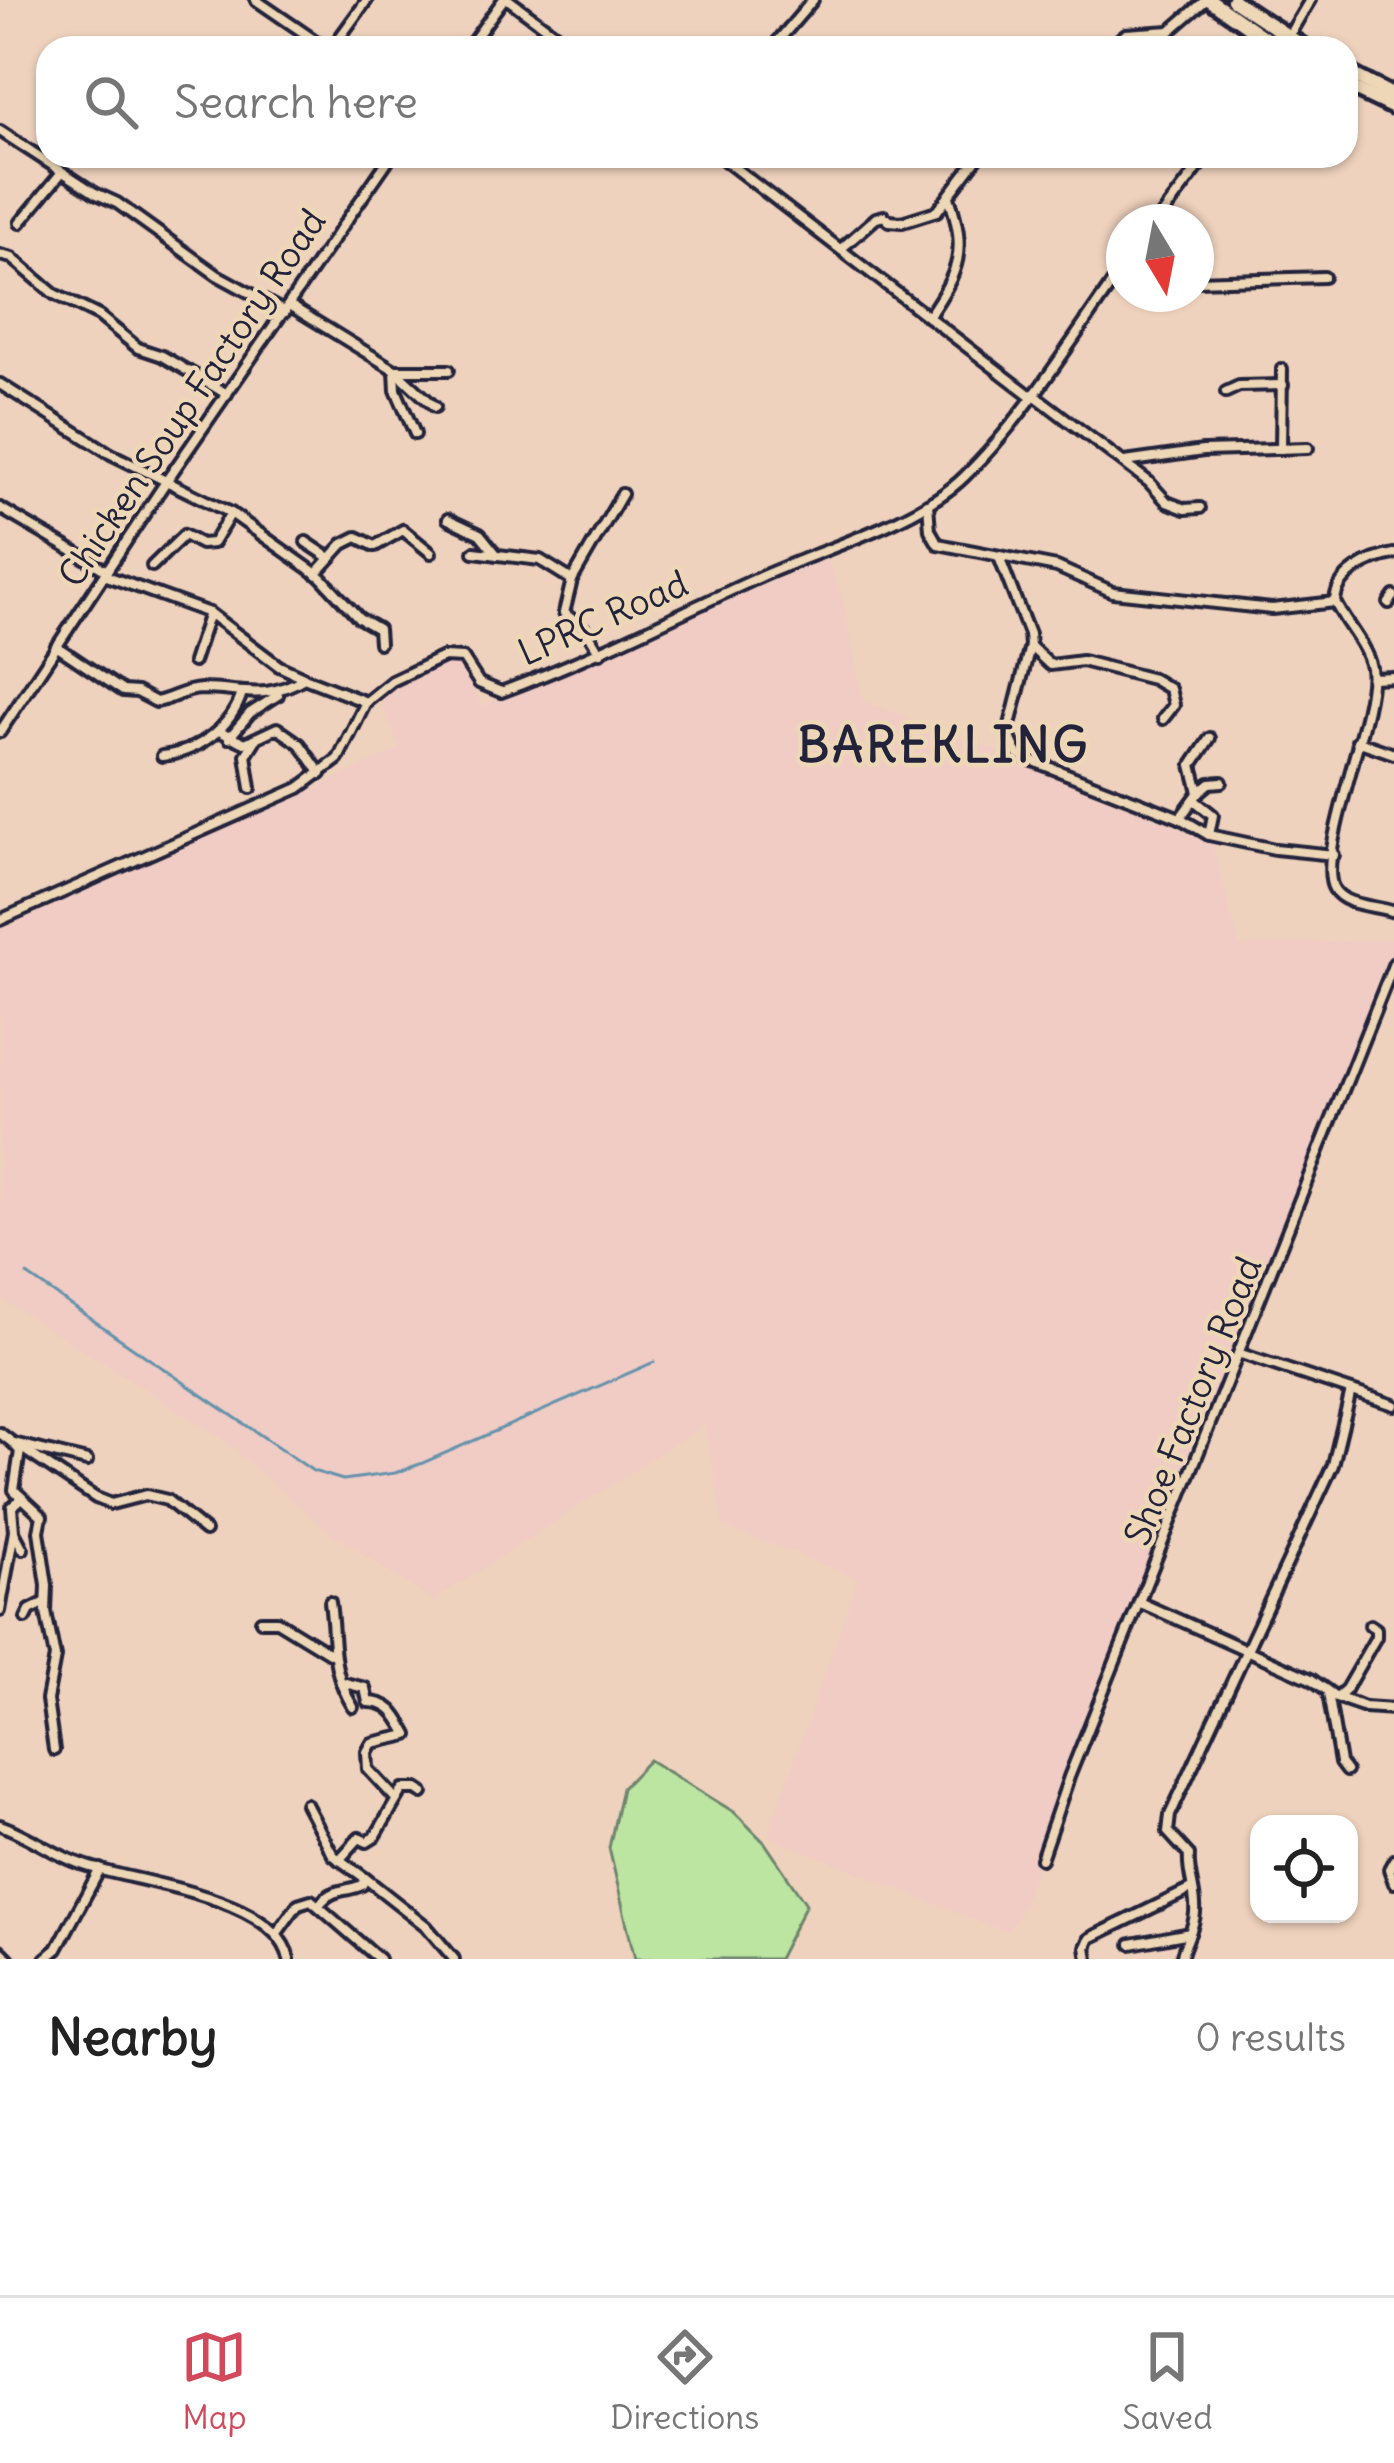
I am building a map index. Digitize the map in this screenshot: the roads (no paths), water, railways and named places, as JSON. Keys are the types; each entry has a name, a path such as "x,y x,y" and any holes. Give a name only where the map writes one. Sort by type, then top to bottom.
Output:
{"main road":[{"path":"1208,0 1276,36"},
{"path":"1232,0 1280,36"},
{"path":"1358,77 1394,96"},
{"path":"1358,91 1394,108"}],"street":[{"path":"256,0 311,36"},
{"path":"338,36 367,0"},
{"path":"478,36 506,0 557,36"},
{"path":"782,36 813,0"},
{"path":"1124,36 1170,31 1208,0"},
{"path":"1294,36 1310,0"},
{"path":"0,131 36,155"},
{"path":"56,168 117,202 217,275 287,308 395,370 435,407"},
{"name":"Chicken Soup Factory Road","path":"0,732 166,480 383,168"},
{"path":"735,168 1175,507 1201,508"},
{"path":"842,248 876,218 902,222 919,214 930,216 968,168"},
{"path":"1171,204 1198,168"},
{"path":"20,223 62,172"},
{"path":"928,317 951,283 960,256 960,230 949,197"},
{"path":"0,255 32,272 54,294 126,334 138,348 226,394"},
{"path":"1214,281 1324,278"},
{"name":"LPRC Road","path":"366,702 392,681 443,657 463,658 478,683 501,692 600,653 928,504 964,477 1032,395 1106,292"},
{"path":"1281,449 1282,369"},
{"path":"395,370 449,370"},
{"path":"395,370 396,390 415,434"},
{"path":"0,384 111,454 231,513 316,574 359,618 378,629 380,643"},
{"path":"1226,392 1239,386 1283,385"},
{"path":"1123,463 1203,451 1308,448"},
{"path":"600,653 587,631 565,613 572,580 622,494"},
{"path":"928,504 934,542 1057,567 1114,592 1272,609 1335,602"},
{"path":"0,508 106,573 209,613 301,680 366,702 338,759 299,788 0,920"},
{"path":"152,566 184,535 213,543 231,513"},
{"path":"448,519 480,534 497,555"},
{"path":"316,574 352,538 375,545 399,530 431,553"},
{"path":"306,542 330,558"},
{"path":"474,552 540,560 572,580"},
{"path":"1394,554 1339,582 1335,602 1369,662 1371,678 1330,877 1335,892 1394,912"},
{"path":"999,556 1029,634 1008,733 1018,755 1180,818 1209,835 1334,855"},
{"path":"193,662 209,613"},
{"path":"56,646 122,691 137,692 156,703 175,692 200,689 266,694 301,680"},
{"path":"1030,646 1050,665 1082,661 1164,685 1174,705 1163,719"},
{"path":"1371,678 1394,676"},
{"path":"229,738 250,713 301,680"},
{"path":"162,756 185,753 218,731 238,708 242,693"},
{"path":"218,731 244,743 277,728 300,744 321,774"},
{"path":"1209,835 1213,814 1197,796 1192,765 1210,738"},
{"path":"250,788 246,755 254,740"},
{"path":"1357,741 1394,754"},
{"path":"1180,818 1210,783 1222,782"},
{"name":"Shoe Factory Road","path":"1041,1858 1394,963"},
{"path":"1241,1354 1394,1405"},
{"path":"1181,1959 1196,1914 1189,1855 1172,1839 1168,1823 1333,1465 1351,1391"},
{"path":"0,1432 97,1498 111,1504 146,1496 166,1500 206,1532"},
{"path":"13,1443 87,1461"},
{"path":"13,1443 20,1451 14,1490 42,1516 39,1532 55,1657 47,1700 54,1750"},
{"path":"0,1611 14,1531 12,1507 22,1498"},
{"path":"14,1531 23,1550"},
{"path":"26,1618 30,1610 46,1602"},
{"path":"330,1602 331,1654 352,1707"},
{"path":"1141,1603 1311,1678 1332,1694 1365,1707 1394,1708"},
{"path":"261,1621 277,1621 331,1654"},
{"path":"1332,1694 1346,1689 1376,1636 1370,1624"},
{"path":"341,1682 364,1688 368,1702 383,1702 408,1735 372,1743 367,1752 368,1768 396,1798"},
{"path":"1332,1694 1340,1763 1346,1772"},
{"path":"339,1860 359,1838 368,1842 375,1837 396,1798 409,1788 423,1793"},
{"path":"306,1804 339,1860 426,1925 454,1959"},
{"path":"0,1825 83,1865 163,1883 228,1905 277,1933 289,1959"},
{"path":"1394,1860 1389,1869 1394,1883"},
{"path":"45,1959 57,1949 100,1869"},
{"path":"319,1905 328,1894 362,1885 365,1878"},
{"path":"1088,1959 1090,1938 1191,1889"},
{"path":"277,1933 298,1904 311,1900 379,1959"},
{"path":"1131,1944 1191,1933"},
{"path":"0,1950 9,1959"}],"waterway":[{"path":"27,1275 313,1471 343,1480 395,1473 420,1464 654,1362"}],"district":[{"name":"BAREKLING","path":"944,745"}]}
